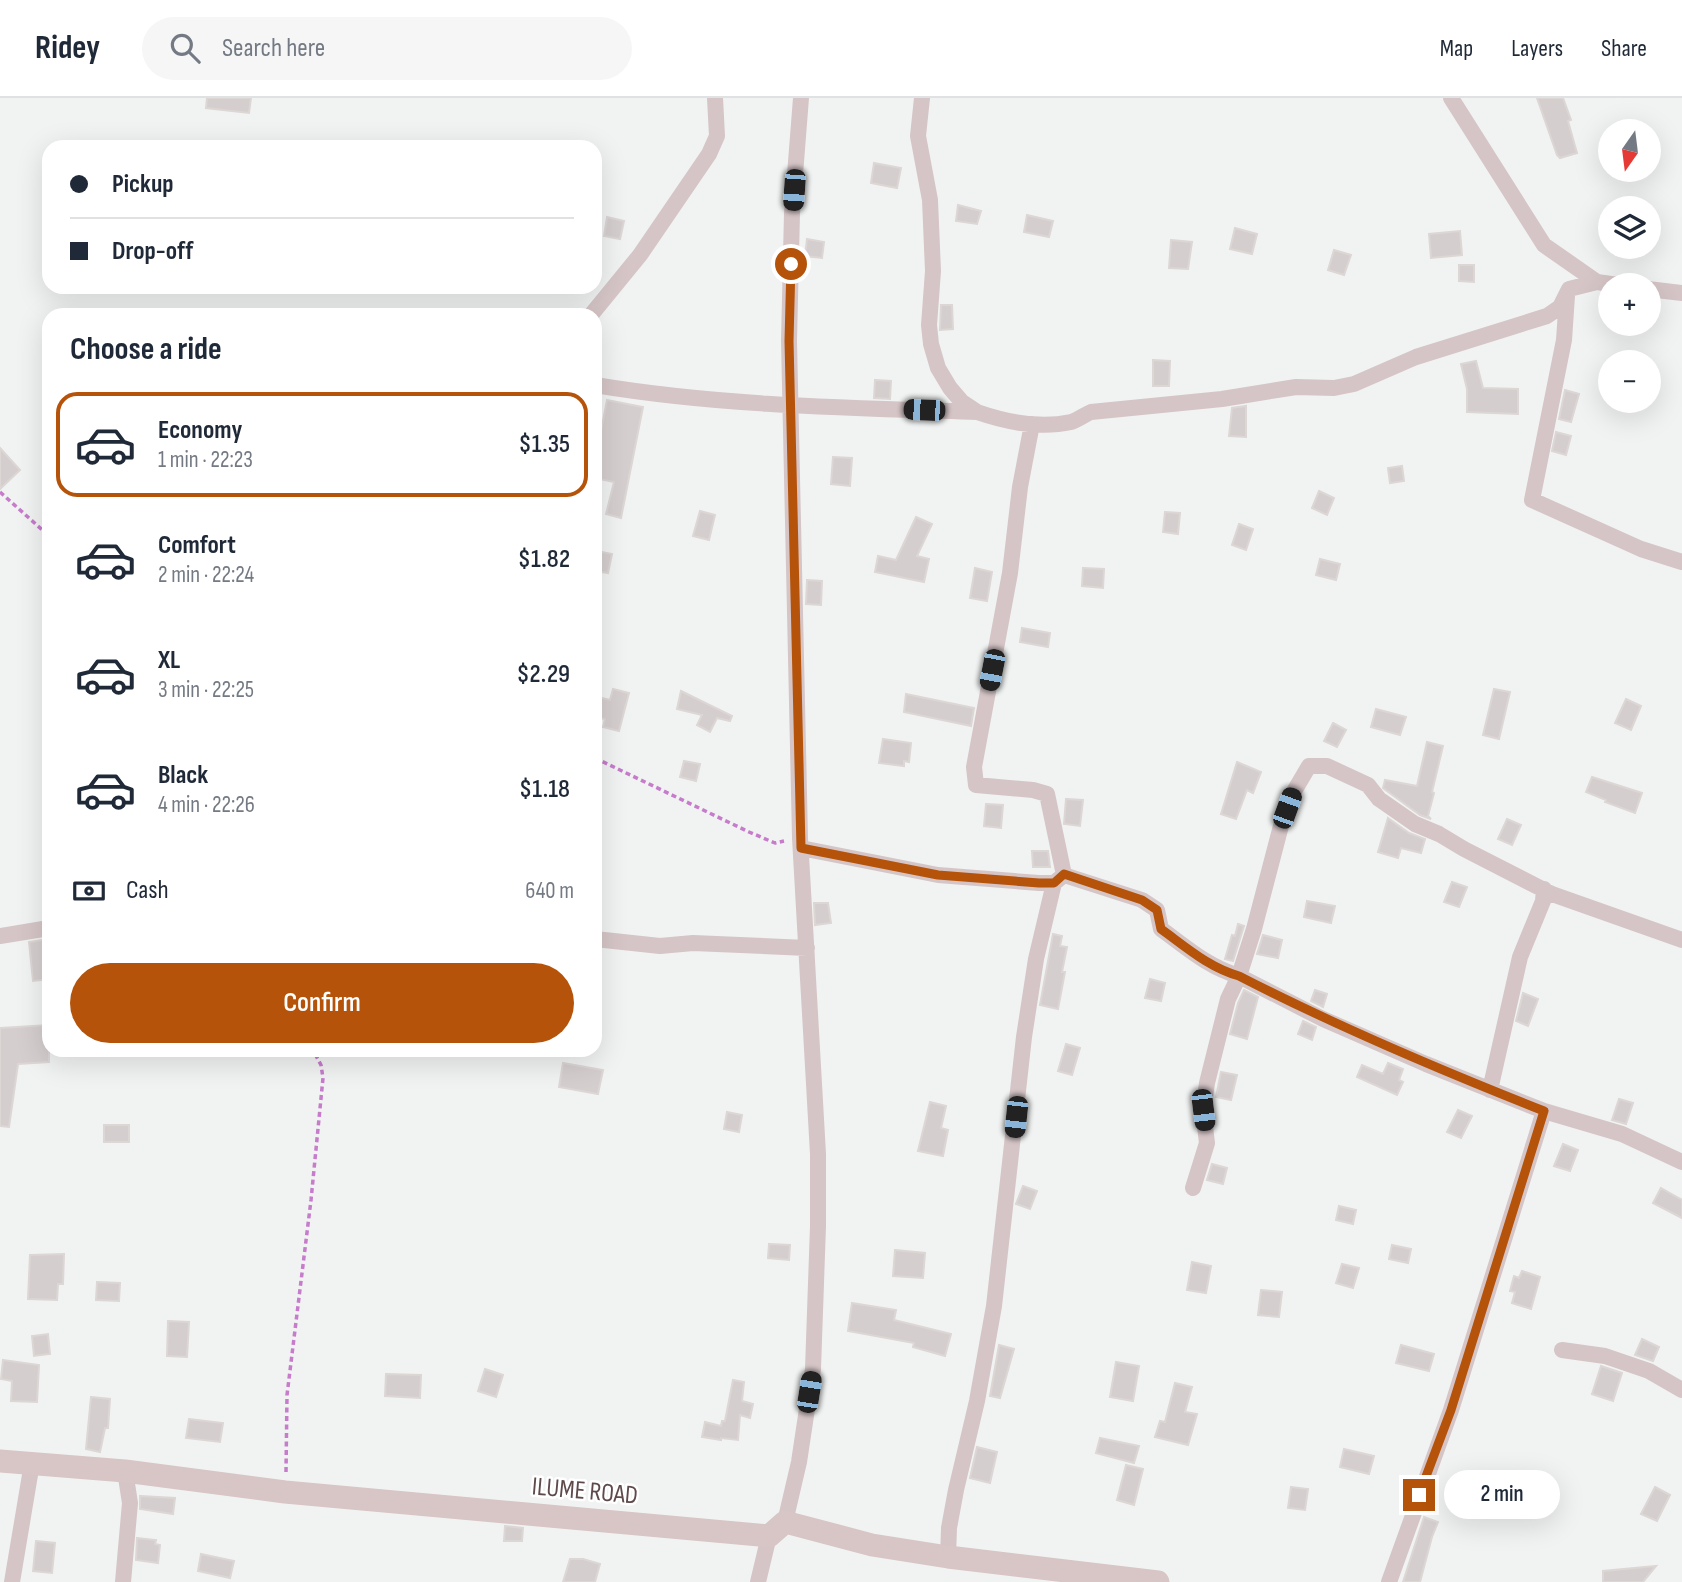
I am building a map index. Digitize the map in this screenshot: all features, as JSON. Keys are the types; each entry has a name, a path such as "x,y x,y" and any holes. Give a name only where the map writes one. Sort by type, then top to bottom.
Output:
{"street":[{"path":"597,308 640,255 709,153 717,136 715,98"},
{"path":"758,1582 799,1462 813,1369 817,1252 818,1154 800,843 789,341 792,213 801,98"},
{"path":"922,98 918,136 930,200 933,271 929,325 931,344 938,368 962,402 977,412 998,419 1032,424 1073,421 1091,412 1222,399 1296,387 1334,388 1354,384 1416,357 1547,316 1560,307 1569,289 1597,282"},
{"path":"1451,98 1544,245 1597,282"},
{"path":"1661,291 1682,293"},
{"path":"1567,293 1564,340 1532,500 1641,549 1682,562"},
{"path":"602,386 790,405 977,412"},
{"path":"948,1557 949,1528 977,1401 994,1306 1024,1037 1036,959 1059,879 1047,794 1033,790 976,785 974,766 1010,573 1020,487 1032,424"},
{"path":"1193,1188 1207,1143 1203,1110 1228,999 1239,976 1254,929 1282,822 1293,793 1309,766 1327,766 1368,785 1379,799 1415,824 1440,834 1544,890 1682,940"},
{"path":"800,843 938,875 1059,879 1153,905 1157,910 1161,929 1199,959 1239,976 1323,1019 1490,1090 1544,1111 1622,1135 1682,1162"},
{"path":"1490,1090 1520,957 1543,901 1544,890"},
{"path":"0,936 42,929"},
{"path":"602,940 660,946 693,943 807,948"},
{"path":"1389,1582 1451,1410 1544,1111"},
{"path":"1562,1350 1605,1356 1649,1371 1682,1390"},
{"name":"ILUME ROAD","path":"0,1461 125,1471 285,1492 777,1529 948,1557 1158,1582"},
{"path":"12,1582 32,1463"},
{"path":"122,1582 130,1503 125,1471"}],"path":[{"path":"0,492 42,530"},
{"path":"602,761 775,843 800,843"},
{"path":"285,1492 287,1395 323,1078 317,1057"}],"building":[{"path":"207,98 251,98 249,113 206,108"},
{"path":"1537,98 1563,98 1571,120 1568,121 1577,153 1560,158 1557,155"},
{"path":"874,163 901,168 897,188 871,183"},
{"path":"958,205 981,211 977,224 956,221"},
{"path":"1027,215 1053,221 1049,237 1024,232"},
{"path":"607,217 624,221 620,239 604,236"},
{"path":"1235,228 1257,234 1252,254 1230,249"},
{"path":"1460,231 1462,255 1431,258 1429,234"},
{"path":"807,239 824,242 822,258 805,256"},
{"path":"1171,240 1192,242 1188,269 1169,268"},
{"path":"1334,250 1351,255 1344,275 1328,270"},
{"path":"1459,265 1474,265 1474,282 1459,281"},
{"path":"941,305 952,305 953,329 940,330"},
{"path":"1153,360 1170,361 1169,386 1153,386"},
{"path":"1476,361 1483,388 1518,389 1518,414 1467,412 1467,389 1461,364"},
{"path":"875,380 891,381 890,399 874,398"},
{"path":"1565,390 1579,394 1571,422 1559,419"},
{"path":"607,400 643,407 621,518 606,514 614,482 602,479 602,426"},
{"path":"1246,406 1246,437 1229,436 1232,408"},
{"path":"1556,432 1571,436 1566,455 1552,451"},
{"path":"0,448 20,470 0,489"},
{"path":"833,457 852,458 850,486 831,484"},
{"path":"1402,466 1404,481 1390,483 1388,468"},
{"path":"1319,491 1334,498 1327,515 1312,508"},
{"path":"700,511 715,515 709,540 693,536"},
{"path":"1165,512 1180,513 1178,534 1163,532"},
{"path":"916,517 932,524 917,556 929,559 924,582 875,572 878,556 896,560"},
{"path":"1239,524 1253,529 1246,550 1232,545"},
{"path":"602,552 612,554 608,573 602,572"},
{"path":"1320,559 1340,564 1336,580 1316,575"},
{"path":"975,568 992,572 987,601 970,598"},
{"path":"1083,568 1104,569 1103,588 1082,586"},
{"path":"807,580 822,581 821,605 806,604"},
{"path":"1022,628 1050,633 1048,647 1020,642"},
{"path":"613,689 629,693 619,731 603,727 605,719 602,718 602,698 610,700"},
{"path":"1494,689 1510,692 1499,739 1483,735"},
{"path":"681,691 732,716 730,721 717,718 710,732 697,725 702,715 677,709"},
{"path":"906,694 974,708 971,726 904,712"},
{"path":"1626,699 1641,706 1631,730 1615,723"},
{"path":"1376,709 1406,717 1400,735 1371,727"},
{"path":"1333,723 1346,730 1337,747 1324,741"},
{"path":"883,739 911,743 909,762 904,761 904,766 879,763"},
{"path":"1427,742 1443,746 1428,816 1431,819 1420,815 1383,788 1385,780 1417,786"},
{"path":"684,761 700,764 696,781 680,777"},
{"path":"1237,762 1261,772 1253,793 1247,790 1236,819 1221,814"},
{"path":"1592,777 1642,793 1635,813 1586,792"},
{"path":"1066,799 1083,800 1080,826 1064,824"},
{"path":"986,804 1003,805 1001,828 984,826"},
{"path":"1388,818 1409,833 1425,839 1421,853 1401,848 1398,858 1378,852"},
{"path":"1507,819 1521,825 1512,845 1498,839"},
{"path":"1032,851 1048,851 1050,867 1033,867"},
{"path":"1452,882 1467,887 1459,907 1444,902"},
{"path":"1307,901 1335,906 1331,923 1304,917"},
{"path":"814,903 828,903 831,923 815,925"},
{"path":"1238,924 1244,926 1233,961 1225,959 1232,935 1235,936"},
{"path":"1053,934 1062,936 1060,946 1067,947 1058,1009 1040,1005"},
{"path":"1263,935 1282,940 1278,958 1257,954"},
{"path":"42,940 42,980 33,981 29,942"},
{"path":"1150,979 1165,983 1161,1001 1145,998"},
{"path":"1244,990 1258,997 1247,1039 1230,1034"},
{"path":"1315,990 1327,994 1323,1007 1311,1001"},
{"path":"1523,993 1538,999 1528,1026 1516,1021"},
{"path":"1303,1021 1316,1027 1312,1040 1298,1034"},
{"path":"42,1025 42,1057 49,1057 49,1062 18,1064 9,1127 0,1126 0,1028"},
{"path":"1066,1044 1080,1048 1072,1075 1058,1071"},
{"path":"563,1063 603,1070 598,1094 559,1087"},
{"path":"1388,1063 1403,1069 1399,1080 1403,1082 1397,1095 1357,1077 1362,1065 1383,1074"},
{"path":"1221,1072 1237,1075 1231,1100 1216,1097"},
{"path":"1619,1099 1633,1103 1626,1124 1612,1120"},
{"path":"930,1102 946,1106 941,1128 948,1130 943,1156 918,1151"},
{"path":"1458,1110 1472,1116 1461,1138 1447,1132"},
{"path":"727,1112 742,1115 739,1132 724,1129"},
{"path":"104,1125 129,1125 129,1142 104,1142"},
{"path":"1563,1144 1578,1150 1570,1171 1554,1166"},
{"path":"1212,1164 1227,1168 1223,1184 1207,1180"},
{"path":"1023,1186 1037,1191 1030,1209 1016,1204"},
{"path":"1661,1188 1682,1200 1682,1218 1653,1203"},
{"path":"1339,1206 1356,1210 1353,1224 1336,1220"},
{"path":"769,1244 790,1245 789,1260 768,1258"},
{"path":"1392,1245 1411,1249 1408,1263 1389,1259"},
{"path":"895,1250 925,1253 923,1278 893,1276"},
{"path":"64,1254 63,1284 58,1284 57,1300 28,1299 30,1255"},
{"path":"1192,1262 1211,1266 1206,1293 1187,1290"},
{"path":"1342,1264 1359,1268 1353,1288 1336,1283"},
{"path":"1522,1271 1540,1277 1531,1309 1512,1303 1515,1292 1510,1291 1514,1276 1519,1278"},
{"path":"97,1282 120,1283 119,1301 96,1300"},
{"path":"1261,1290 1282,1292 1279,1317 1258,1315"},
{"path":"852,1303 896,1310 894,1320 951,1334 945,1356 913,1347 914,1343 848,1331"},
{"path":"168,1321 189,1322 187,1357 167,1356"},
{"path":"48,1334 50,1354 34,1356 32,1336"},
{"path":"1642,1339 1659,1347 1653,1361 1635,1355"},
{"path":"999,1345 1014,1349 1000,1398 990,1396"},
{"path":"1401,1345 1434,1354 1429,1371 1396,1363"},
{"path":"3,1360 39,1365 37,1402 11,1401 12,1381 1,1379"},
{"path":"1116,1362 1139,1366 1133,1401 1110,1397"},
{"path":"1601,1366 1622,1373 1613,1401 1592,1394"},
{"path":"485,1369 503,1375 496,1397 478,1391"},
{"path":"386,1374 421,1375 420,1398 385,1396"},
{"path":"733,1380 744,1382 742,1401 753,1404 750,1418 740,1415 738,1440 702,1437 705,1422 721,1426 722,1421 725,1421"},
{"path":"1175,1383 1192,1387 1185,1412 1197,1414 1188,1445 1155,1437 1160,1421 1165,1422"},
{"path":"91,1397 110,1399 108,1428 105,1428 100,1452 86,1449"},
{"path":"189,1419 223,1423 220,1442 186,1438"},
{"path":"1100,1438 1139,1446 1134,1463 1096,1453"},
{"path":"977,1447 997,1452 990,1483 970,1478"},
{"path":"1344,1449 1374,1456 1369,1474 1340,1467"},
{"path":"1126,1465 1143,1469 1134,1505 1117,1500"},
{"path":"1291,1487 1308,1489 1305,1510 1288,1508"},
{"path":"1655,1487 1670,1495 1657,1521 1641,1514"},
{"path":"140,1496 175,1498 173,1514 140,1509"},
{"path":"1424,1517 1438,1522 1420,1582 1403,1582"},
{"path":"505,1526 523,1528 522,1541 504,1541"},
{"path":"137,1538 156,1540 155,1544 160,1545 158,1563 136,1560"},
{"path":"36,1541 55,1543 52,1573 33,1571"},
{"path":"201,1554 234,1561 230,1578 198,1571"},
{"path":"570,1559 583,1559 600,1564 595,1582 563,1582"},
{"path":"1656,1566 1643,1582 1603,1582 1603,1571"}],"route":[{"path":"791,264 789,341 801,848 938,875 1054,883 1064,874 1142,900 1157,910 1161,929 1199,959 1239,976 1323,1019 1544,1111 1451,1410 1419,1495"}]}
